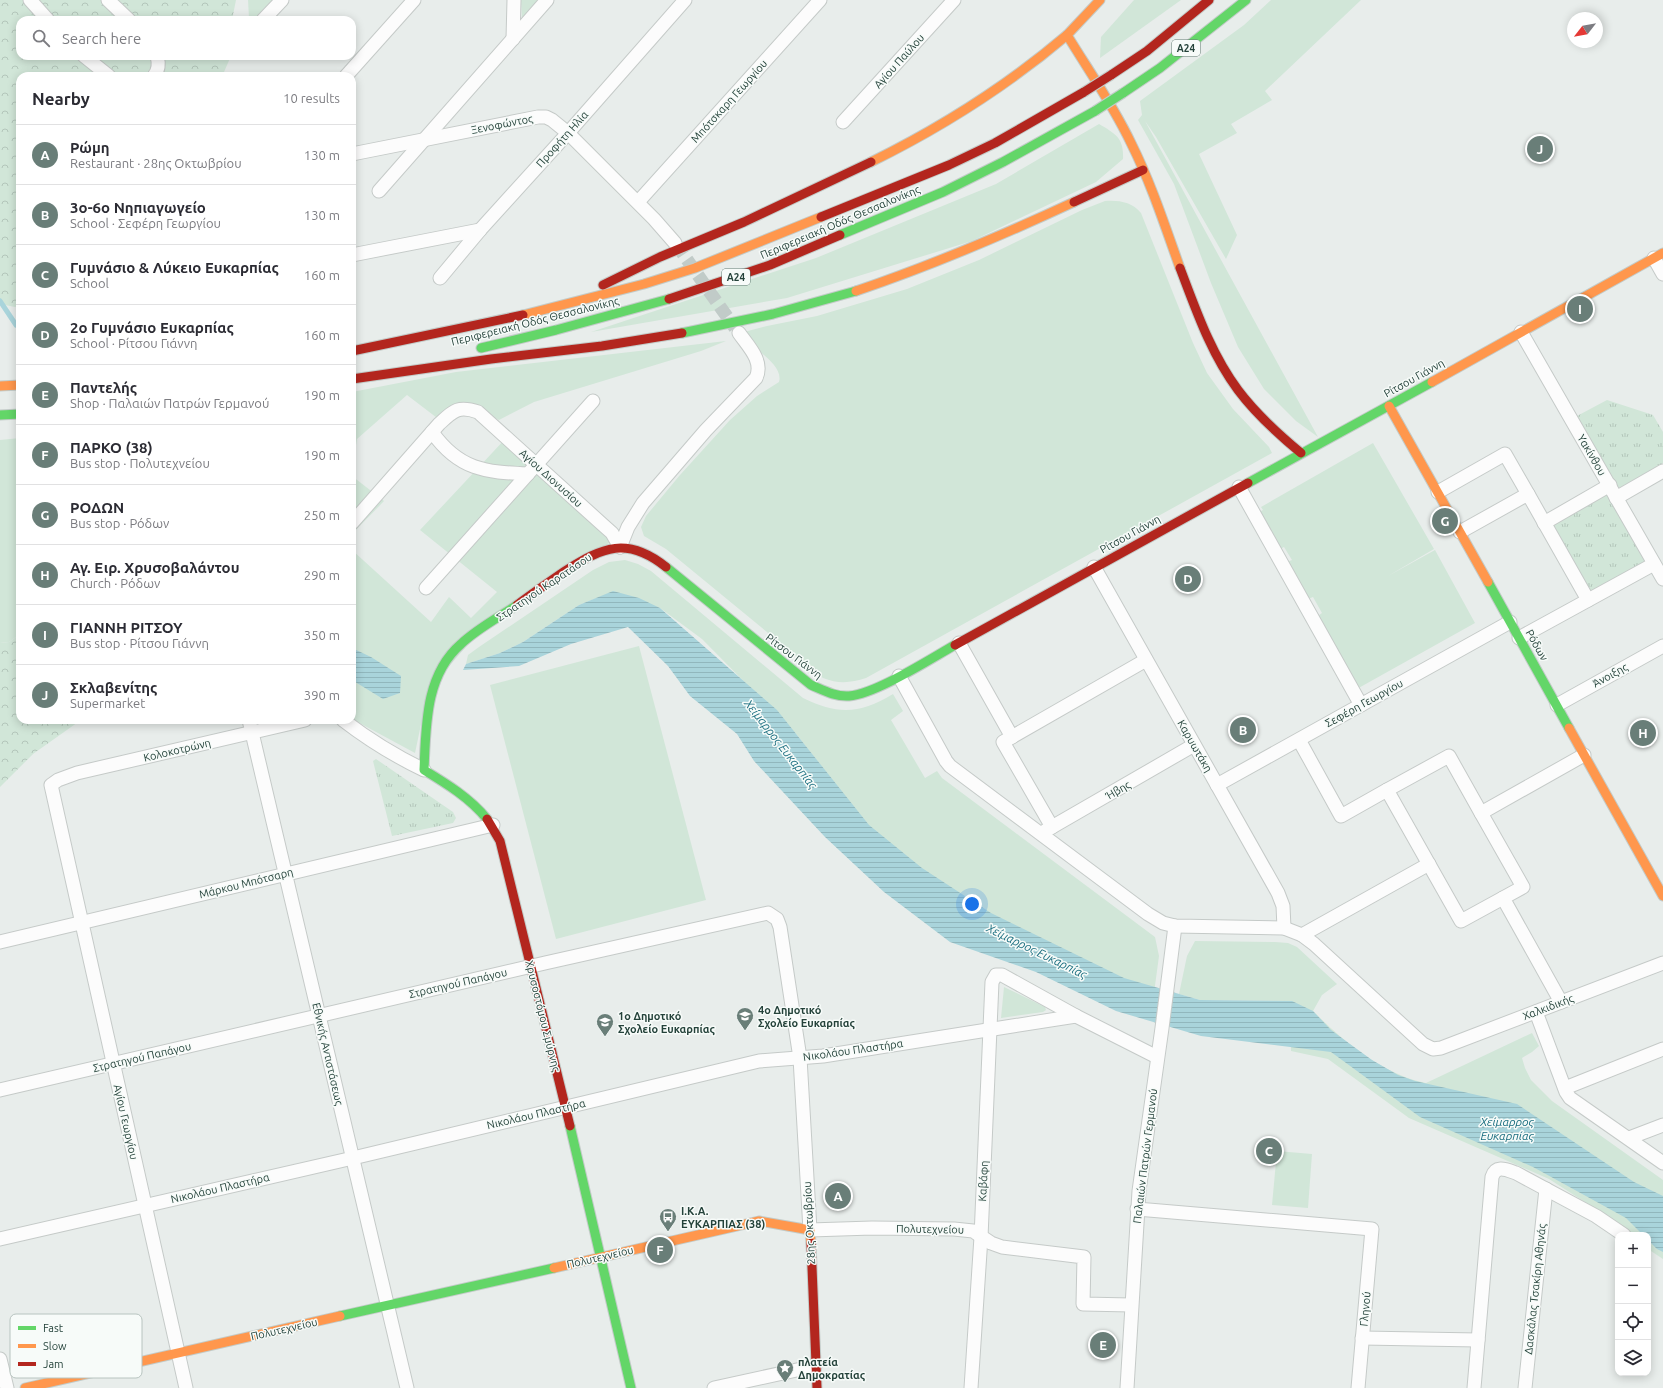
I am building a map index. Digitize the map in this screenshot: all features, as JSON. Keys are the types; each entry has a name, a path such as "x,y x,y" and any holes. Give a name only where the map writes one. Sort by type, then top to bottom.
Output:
{"main road":[{"path":"555,308 660,257 744,222 899,148 995,90 1067,35 1100,0"},
{"name":"Περιφερειακή Οδός Θεσσαλονίκης","path":"356,350 555,308 638,286 695,268 755,245 949,165 995,143 1111,75 1146,50 1209,0"},
{"name":"Περιφερειακή Οδός Θεσσαλονίκης","path":"472,350 615,314 715,285 818,246 942,192 1003,162 1095,111 1166,64 1246,0"},
{"path":"1067,35 1126,133 1143,170 1200,318 1221,363 1234,385 1251,405 1301,454"},
{"path":"356,378 493,358 642,340 720,326 797,308 863,288 949,257 1026,225 1143,170"},
{"name":"Ρίτσου Γιάννη","path":"620,547 642,552 661,563 792,670 823,692 843,696 860,694 899,676 959,643 1239,487 1389,406 1658,255"},
{"path":"356,372 435,358"},
{"path":"0,386 16,385"},
{"name":"Ρόδων","path":"1389,406 1663,896"},
{"path":"0,415 16,414"},
{"name":"Στρατηγού Καρατάσου","path":"424,770 428,718 433,689 443,664 452,653 475,633 591,554 605,549 620,547"},
{"name":"Χρυσοστόμου Σμύρνης","path":"424,770 466,798 485,815 493,825 502,848 631,1388"},
{"name":"Πολυτεχνείου","path":"142,1360 753,1221 769,1221 810,1230"},
{"name":"28ης Οκτωβρίου","path":"810,1230 817,1388"},
{"name":"Πολυτεχνείου","path":"25,1388 68,1378"}],"street":[{"path":"30,0 44,16"},
{"path":"108,0 125,16"},
{"path":"267,16 282,0"},
{"path":"350,72 414,0"},
{"path":"512,39 514,0"},
{"path":"379,191 547,0"},
{"name":"Προφήτη Ηλία","path":"440,278 480,230 568,133 684,0"},
{"name":"Μπότσκαρη Γεωργίου","path":"638,202 820,0"},
{"name":"Αγίου Παύλου","path":"843,122 954,0"},
{"path":"89,60 104,72"},
{"path":"156,72 158,69 158,60"},
{"name":"Ξενοφώντος","path":"356,153 538,117 546,117 568,133 638,202 675,243"},
{"path":"356,254 480,230"},
{"path":"1658,255 1663,274"},
{"name":"Υακίνθου","path":"1521,332 1663,579"},
{"path":"620,547 628,528 643,503 706,430 756,378 759,369 757,360 739,333"},
{"path":"426,588 593,401"},
{"name":"Αγίου Διονυσίου","path":"432,432 445,418 457,409 464,408 478,412 532,470 604,525 612,533 620,547"},
{"path":"356,518 432,432 451,455 469,465 494,472 532,470"},
{"path":"1438,492 1504,454 1588,600"},
{"path":"1616,498 1663,471"},
{"path":"1544,523 1610,485"},
{"path":"1239,487 1361,705"},
{"path":"1460,532 1528,494"},
{"path":"1519,638 1654,564"},
{"name":"Καρυωτάκη","path":"1094,567 1282,900 1285,914 1284,928"},
{"name":"Σεφέρη Γεωργίου","path":"1217,785 1510,622"},
{"path":"959,643 1012,736"},
{"name":"Άνοιξης","path":"1557,705 1663,646"},
{"path":"1052,827 1003,742 1146,660"},
{"path":"899,676 950,766 1148,914 1163,923 1175,926 1284,928 1302,935 1429,864"},
{"name":"Κολοκοτρώνη","path":"51,785 62,778 77,773 251,726 269,724"},
{"name":"Χρυσοστόμου Σμύρνης","path":"348,724 375,744 400,759 424,770"},
{"name":"Εθνικής Αντιστάσεως","path":"251,726 407,1388"},
{"path":"1299,740 1341,816 1387,790 1449,756 1523,887 1461,921 1387,790"},
{"name":"Ήβης","path":"1041,834 1194,745"},
{"path":"1481,813 1584,755"},
{"name":"Αγίου Γεωργίου","path":"51,785 186,1388"},
{"name":"Μάρκου Μπότσαρη","path":"0,942 493,825"},
{"path":"1503,898 1561,1002"},
{"name":"Στρατηγού Παπάγου","path":"0,1090 760,914 771,914 777,919 780,927 800,1058"},
{"name":"Παλαιών Πατρών Γερμανού","path":"1127,1388 1137,1209 1172,958 1175,926"},
{"name":"Χαλκιδικής","path":"1302,935 1423,1044 1433,1049 1442,1048 1663,963"},
{"name":"Καβάφη","path":"971,1388 992,982 996,975 1006,977 1076,1016"},
{"path":"1536,1012 1570,1098 1663,1163"},
{"path":"1076,1016 1157,1057"},
{"name":"Νικολάου Πλαστήρα","path":"0,1239 759,1062 822,1056 1076,1016"},
{"path":"1565,1088 1663,1049"},
{"name":"28ης Οκτωβρίου","path":"800,1058 810,1230"},
{"path":"1629,1138 1663,1125"},
{"path":"1474,1388 1493,1173 1497,1169 1503,1168 1596,1216 1620,1232"},
{"name":"Δασκάλας Τσακίρη Αθηνάς","path":"1525,1388 1546,1189"},
{"name":"Γληνού","path":"1137,1209 1372,1229 1358,1388"},
{"name":"Πολυτεχνείου","path":"810,1230 872,1228 969,1230 991,1243 1002,1247 1084,1257 1083,1304 1131,1305"},
{"path":"1362,1338 1478,1340"},
{"path":"0,1359 7,1388"},
{"path":"714,1388 816,1366"}],"green space":[{"path":"0,0 236,0 233,16 16,16 16,60 229,60 224,72 16,72 16,307 0,304"},
{"path":"248,0 274,0 260,16 249,16"},
{"path":"521,0 538,0 522,19"},
{"path":"1134,0 1181,0 1100,58 1101,37"},
{"path":"1271,0 1361,0 1265,91 1272,100 1231,124 1237,133 1199,154 1237,235 1226,259 1156,137 1145,121 1318,437 1296,421 1264,389 1238,347 1211,283 1174,184 1138,120 1142,115 1140,101 1244,25"},
{"path":"1099,124 1118,137 1122,146 1123,159 1096,182 972,241 787,298 591,332 816,258 996,184"},
{"path":"1105,201 1125,202 1134,206 1141,213 1193,343 1207,373 1233,409 1269,447 1272,453 866,678 850,682 839,682 823,678 666,549 644,536 641,527 646,516 680,475 730,420 757,396 779,382 776,367 755,347 744,332 817,316 907,289 979,260 1082,210"},
{"path":"726,341 701,351 534,402 499,420 477,409 445,424 407,395 357,439 356,445 356,391 456,372"},
{"path":"1607,400 1653,415 1663,432 1663,463 1619,488 1577,416"},
{"path":"507,437 612,541 476,635 428,691 415,753 356,721 356,554 431,622 449,597 471,618 497,592 420,530"},
{"path":"16,438 16,637 9,642 0,643 0,440"},
{"path":"1373,443 1434,549 1388,576 1435,550 1475,623 1355,690 1315,618 1322,613 1313,597 1308,599 1287,562 1292,560 1284,547 1280,549 1259,512 1263,510 1261,507"},
{"path":"356,479 384,501 356,530"},
{"path":"1606,493 1646,562 1590,594 1550,525"},
{"path":"625,560 638,564 651,571 803,698 827,707 849,710 859,709 881,701 893,694 903,711 891,720 925,778 937,771 942,778 1155,937 1159,956 1152,1008 917,889 797,735 702,639 660,608 602,596 579,605 523,642 500,653 466,664 468,655 593,570 609,562"},
{"path":"16,637 16,724 75,724 33,754 0,787 0,643 9,642"},
{"path":"639,646 706,900 556,939 490,685"},
{"path":"376,759 453,812 456,818 453,823 392,836 373,761"},
{"path":"1195,941 1275,942 1288,943 1297,947 1337,984 1322,995 1313,1011 1351,1045 1379,1064 1410,1079 1426,1083 1532,1033 1539,1046 1522,1058 1531,1080 1552,1101 1663,1180 1663,1259 1651,1251 1651,1232 1628,1232 1616,1222 1549,1179 1409,1118 1328,1059 1291,1051 1290,1001 1200,1000 1179,994 1187,956"},
{"path":"1004,987 1045,1007 1046,1010 1043,1012 1001,1018"},
{"path":"1277,1151 1312,1154 1308,1208 1272,1205"}],"water":[{"name":"Χείμαρρος Ευκαρπίας","path":"613,591 639,598 660,608 777,710 869,825 922,868 991,913 1124,978 1200,1000 1292,1001 1313,1011 1331,1030 1372,1060 1398,1075 1415,1081 1517,1104 1634,1182 1663,1196 1663,1252 1651,1243 1651,1232 1640,1232 1626,1218 1533,1167 1420,1117 1331,1052 1201,1036 1116,1011 1036,972 950,942 884,892 825,837 754,761 737,734 690,696 668,666 628,627 571,644 519,666 463,670 466,664 500,653 523,642 579,605"},
{"path":"356,650 371,657 401,676 400,693 383,699 356,682"}],"waterway":[{"name":"Χείμαρρος Ευκαρπίας","path":"0,301 16,325"}],"tunnel":[{"path":"676,244 735,328"}],"traffic: fast":[{"path":"1123,93 1160,68 1246,0"},
{"path":"1095,111 1123,93"},
{"path":"840,235 943,192 1003,162 1095,111"},
{"path":"682,333 773,314 856,291"},
{"path":"481,348 556,330 669,299"},
{"path":"1248,483 1432,382"},
{"path":"0,415 16,414"},
{"path":"666,567 811,685 834,694 844,696 860,694 888,683 955,645"},
{"path":"1488,582 1569,728"},
{"path":"487,819 466,798 424,770 427,719 434,686 440,671 449,657 474,633 517,605"},
{"path":"570,1126 631,1388"},
{"path":"340,1316 554,1268"}],"traffic: slow":[{"path":"1100,0 1067,35 1109,102 1131,143 1151,189 1180,268"},
{"path":"871,162 922,135 973,104 1021,71 1067,35"},
{"path":"856,291 966,250 1074,202"},
{"path":"523,315 644,284 695,268 821,217"},
{"path":"1432,382 1663,253"},
{"path":"0,386 16,385"},
{"path":"1389,406 1488,582"},
{"path":"1569,728 1663,896"},
{"path":"554,1268 759,1221 810,1230 811,1243"},
{"path":"142,1361 340,1316"},
{"path":"25,1388 69,1378"}],"traffic: jam":[{"path":"1111,75 1147,51 1209,0"},
{"path":"1084,92 1111,75"},
{"path":"821,217 949,165 995,143 1084,92"},
{"path":"603,285 660,257 744,222 871,162"},
{"path":"1074,202 1143,170"},
{"path":"669,299 770,265 840,235"},
{"path":"1180,268 1212,347 1228,376 1245,399 1260,415 1301,453"},
{"path":"356,350 523,315"},
{"path":"356,378 491,359 602,346 682,333"},
{"path":"955,645 1248,483"},
{"path":"517,605 565,571 603,551 615,548 627,548 639,551 652,557 666,567"},
{"path":"487,819 500,841 570,1126"},
{"path":"811,1243 817,1388"}],"place":[{"name":"Σκλαβενίτης","path":"1540,149"},
{"name":"ΓΙΑΝΝΗ ΡΙΤΣΟΥ","path":"1580,309"},
{"name":"ΡΟΔΩΝ","path":"1445,521"},
{"name":"2ο Γυμνάσιο Ευκαρπίας","path":"1188,579"},
{"name":"3ο-6ο Νηπιαγωγείο","path":"1243,730"},
{"name":"Αγ. Ειρ. Χρυσοβαλάντου","path":"1643,733"},
{"name":"4ο Δημοτικό Σχολείο Ευκαρπίας","path":"745,1031"},
{"name":"1ο Δημοτικό Σχολείο Ευκαρπίας","path":"605,1037"},
{"name":"Γυμνάσιο & Λύκειο Ευκαρπίας","path":"1269,1151"},
{"name":"Ρώμη","path":"838,1196"},
{"name":"Ι.Κ.Α. ΕΥΚΑΡΠΙΑΣ (38)","path":"668,1232"},
{"name":"ΠΑΡΚΟ (38)","path":"660,1250"},
{"name":"Παντελής","path":"1103,1345"},
{"name":"πλατεία Δημοκρατίας","path":"785,1383"}]}
